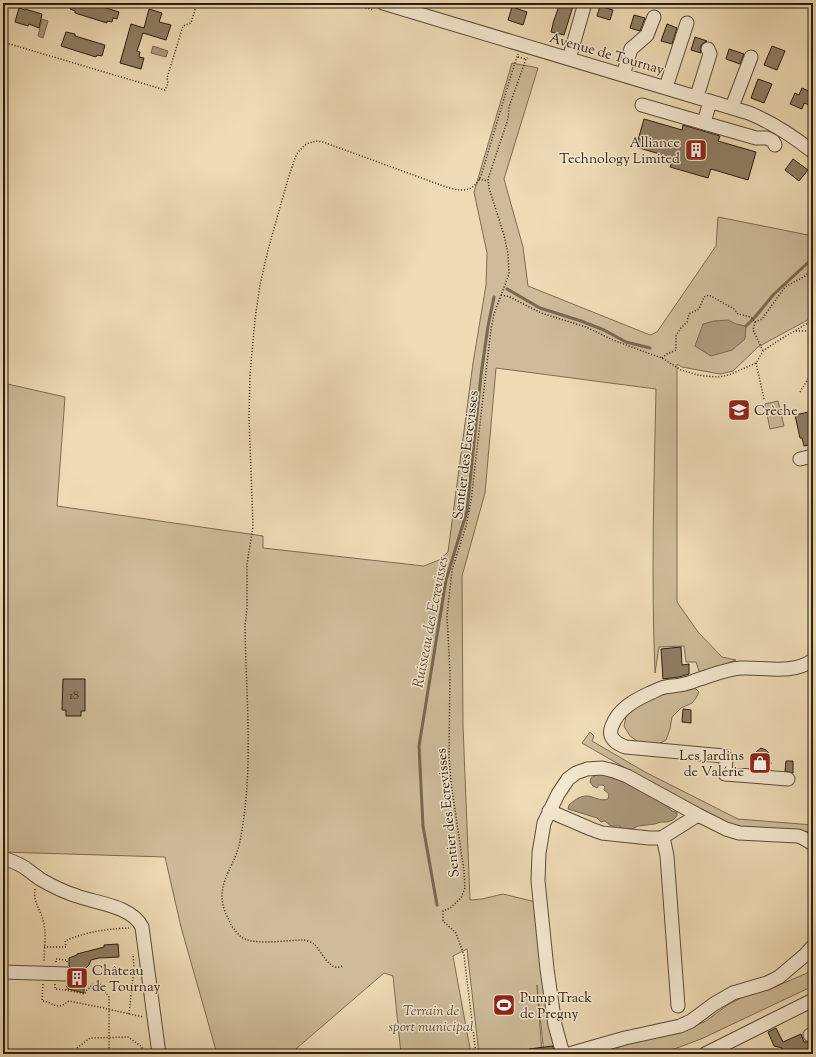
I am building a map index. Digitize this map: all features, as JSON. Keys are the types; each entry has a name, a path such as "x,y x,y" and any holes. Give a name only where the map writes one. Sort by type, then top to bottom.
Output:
{"street":[{"name":"Avenue de Tournay","path":"383,3 426,9 569,59 749,112 768,121 813,152"},
{"path":"569,59 585,3"},
{"path":"623,75 631,49 647,35 654,17"},
{"path":"666,87 687,23"},
{"path":"697,96 710,54 708,49"},
{"path":"732,107 752,57"},
{"path":"704,122 710,100"},
{"path":"642,105 756,138 767,138 773,141 775,145"},
{"path":"800,459 813,456"},
{"path":"788,778 725,774 726,759 724,756 626,747 619,745 613,740 610,734 611,727 616,717 625,708 637,699 663,687 680,685 729,669 796,668 813,660"},
{"path":"563,1054 554,1018 538,887 539,853 544,823 563,786 571,776 587,769 602,768 614,771 627,776 726,829 735,832 791,835 800,837 813,844"},
{"path":"549,811 602,833 649,838 664,837 698,815"},
{"path":"664,837 668,856 678,1006 677,1012 673,1019 664,1030"},
{"path":"3,858 19,864 39,878 67,893 124,910 133,915 140,922 142,926 159,1054"},
{"path":"569,1054 625,1038 680,1026 691,1021 714,1004 733,993 767,983 779,977 805,955 813,946"},
{"path":"3,972 51,974"},
{"path":"705,1054 813,1000"},
{"path":"678,1006 682,1013 691,1021"}],"path":[{"path":"3,42 165,90 168,83 167,78 183,26 191,23 197,3"},
{"path":"518,57 526,59 532,55"},
{"name":"Sentier des Ecrevisses","path":"476,1054 464,955 456,933 443,921 443,911 450,908 462,898 465,888 464,871 451,783 450,672 447,616 452,570 466,526 471,501 490,329 509,274 508,254 504,235 490,195 488,180 508,119 509,107 526,59"},
{"path":"342,966 340,968 331,965 314,944 305,940 255,942 244,939 233,928 225,912 222,893 226,876 240,843 246,800 248,742 245,626 248,564 253,526 249,399 254,326 260,284 268,250 292,167 298,152 305,145 309,142 316,141 330,144 456,189 470,189 477,184 479,179 516,63"},
{"path":"479,179 488,180"},
{"path":"755,322 762,319 785,287 805,276 813,269"},
{"path":"501,295 510,297 541,313 586,327 613,340 662,358 681,370 711,377 729,375 756,363 763,351 813,320"},
{"path":"662,358 676,350 676,336 687,322 689,314 699,309 704,297 709,295 734,309 738,314 751,317 755,322"},
{"path":"755,322 753,330 763,351"},
{"path":"796,331 813,331"},
{"path":"756,363 764,399"},
{"path":"800,392 813,371"},
{"path":"39,878 35,886 34,896 43,919 45,930 43,967 40,971 51,974"},
{"path":"44,947 66,948 65,941 74,937 111,928 132,928"},
{"path":"129,1014 134,968 133,948"},
{"path":"51,974 40,976 43,979 42,1001 46,1001 56,1006 63,1005 69,1001 154,1019"},
{"path":"66,990 85,994 93,984"},
{"path":"100,984 109,997 109,1054"},
{"path":"77,1054 77,1048 90,1038 109,1037 128,1037 142,1048 142,1054"}],"green space":[{"name":"Terrain de sport municipal","path":"512,63 538,68 504,179 523,247 528,286 650,335 657,332 716,246 718,217 813,236 813,317 758,347 733,371 720,374 682,367 677,364 677,602 698,632 722,657 736,660 700,674 696,662 686,662 684,646 659,647 655,673 653,566 656,389 496,368 485,493 462,576 463,726 470,900 503,894 536,902 559,1054 544,1054 537,985 542,1054 479,1054 467,949 453,956 471,1054 401,1054 393,976 384,973 290,1054 217,1054 181,927 165,857 3,852 3,383 65,397 57,506 263,536 263,548 424,566 439,560 448,552 473,363 486,285 487,253 474,192"},
{"path":"778,401 784,426 770,429 765,404"},
{"path":"693,686 699,692 696,698 692,703 681,708 672,717 666,740 657,745 640,743 630,736 624,726 627,711 641,701"},
{"path":"590,732 594,736 592,741 645,772 738,819 813,825 813,832 735,827 634,773 582,743"},
{"path":"813,964 813,986 701,1039 661,1054 581,1054 682,1031 706,1021 729,1004 749,994 768,990 807,973"}],"shaded area":[{"path":"42,19 48,21 43,38 38,36"},
{"path":"153,46 168,51 166,57 151,53"},
{"path":"728,320 736,324 746,326 745,339 732,350 711,356 695,346 703,324 714,321"},
{"path":"598,774 614,776 664,804 672,811 677,812 677,816 673,820 667,822 638,826 632,829 620,829 620,826 611,826 605,821 601,822 597,818 568,809 572,802 584,796 602,800 608,799 609,794 604,790 605,787 603,785 599,785 597,788 590,782 591,778"}],"building":[{"path":"72,3 90,3 119,12 117,19 113,18 112,22 107,21 107,23 75,13 75,11 70,9"},
{"path":"560,3 574,3 564,35 551,32"},
{"path":"600,6 613,10 610,20 597,16"},
{"path":"512,7 527,12 523,25 508,20"},
{"path":"19,8 42,14 39,28 29,24 28,26 15,22"},
{"path":"149,9 162,13 159,22 171,25 166,40 143,33 137,51 140,52 139,57 144,58 141,69 120,63 131,24 144,28"},
{"path":"634,15 645,18 640,31 630,28"},
{"path":"667,24 677,28 672,44 661,41"},
{"path":"66,32 105,45 102,56 97,55 96,57 61,46"},
{"path":"695,37 707,41 702,44 700,48 701,53 691,50"},
{"path":"772,46 785,51 777,70 764,65"},
{"path":"729,49 744,54 740,64 726,59"},
{"path":"758,79 772,84 764,103 751,98"},
{"path":"802,88 813,93 813,95 809,105 804,103 802,109 790,104 795,93 799,95"},
{"name":"Alliance Technology Limited","path":"644,119 682,130 683,125 720,136 718,141 756,152 748,180 711,169 708,178 670,167 673,158 636,147"},
{"path":"793,159 808,170 799,181 785,170"},
{"path":"813,411 813,444 804,446 802,438 800,438 795,415"},
{"path":"681,647 682,665 689,664 689,674 663,679 661,649"},
{"path":"63,679 85,679 85,711 81,711 81,716 66,716 66,710 62,710"},
{"path":"683,709 691,710 691,723 682,722"},
{"path":"761,748 768,752 771,764 768,764 768,767 754,766 754,763 751,763 756,752"},
{"path":"786,761 793,761 793,773 785,771"},
{"name":"Château de Tournay","path":"118,944 119,957 91,960 85,969 84,993 68,989 68,982 74,979 75,974 74,970 69,966 69,958 77,954 104,947 104,945"},
{"path":"776,1028 783,1042 801,1034 804,1042 813,1042 813,1054 784,1054 782,1048 774,1046 768,1032"},
{"path":"553,1046 554,1054 529,1054 529,1049"}],"waterway":[{"name":"Ruisseau des Ecrevisses","path":"746,326 774,294 813,258"},
{"name":"Ruisseau des Ecrevisses","path":"507,289 540,308 604,330 626,342 650,348"},
{"name":"Ruisseau des Ecrevisses","path":"437,905 423,826 419,746 446,580 467,511 481,375 494,297"}],"place":[{"name":"Alliance Technology Limited","path":"696,150"},
{"name":"Crèche","path":"739,410"},
{"name":"Les Jardins de Valérie","path":"760,763"},
{"name":"Château de Tournay","path":"77,978"},
{"name":"Pump Track de Pregny","path":"504,1005"}]}
